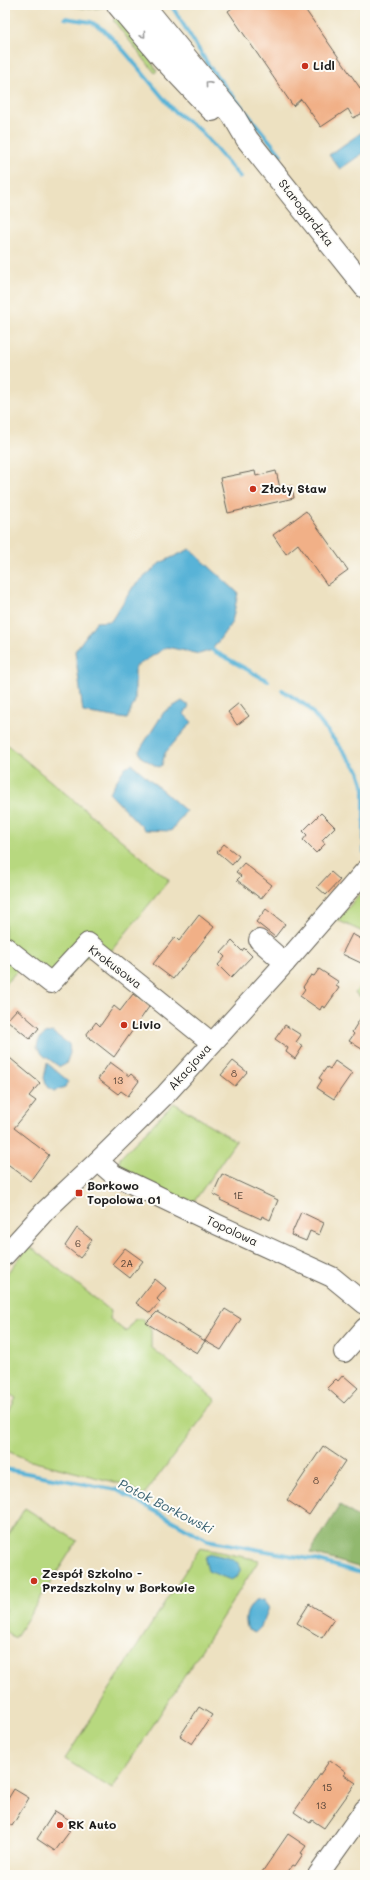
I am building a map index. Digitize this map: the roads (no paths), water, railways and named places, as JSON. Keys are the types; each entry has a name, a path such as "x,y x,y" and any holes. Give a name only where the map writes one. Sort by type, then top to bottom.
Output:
{"main road":[{"name":"Starogardzka","path":"118,5 162,57 224,122 247,139"},
{"name":"Starogardzka","path":"143,5 233,115 247,139 365,287"}],"street":[{"name":"Akacjowa","path":"6,1250 166,1094 284,963 365,870"},
{"path":"259,940 284,963"},
{"name":"Krokusowa","path":"5,947 51,983 88,944 212,1043"},
{"name":"Topolowa","path":"98,1161 114,1175 332,1277 365,1304"},
{"path":"344,1352 365,1328"},
{"path":"318,1875 365,1809"}],"water":[{"path":"365,130 365,152 340,169 329,155"},
{"path":"190,549 238,593 232,622 212,650 199,654 167,647 135,667 135,701 127,719 83,712 75,651 96,622 111,621 133,587 160,563"},
{"path":"182,701 189,706 184,714 192,722 165,753 162,765 158,767 141,757 139,751 164,712"},
{"path":"132,764 186,811 171,831 145,830 109,793 125,767"},
{"path":"52,1032 69,1044 70,1053 66,1064 60,1067 43,1055 37,1047 38,1041 42,1037"},
{"path":"47,1063 68,1081 65,1087 54,1091 47,1087 44,1078"},
{"path":"212,1554 229,1558 238,1563 241,1568 238,1576 231,1580 208,1571 205,1560 206,1556"},
{"path":"263,1600 269,1608 261,1627 255,1633 248,1630 246,1617 255,1601"}],"waterway":[{"path":"173,8 211,69 281,155"},
{"path":"65,18 91,22 104,30 125,52 174,111 200,130 240,177"},
{"path":"212,650 268,681"},
{"path":"282,690 308,707 359,771 364,787 364,852"},
{"name":"Potok Borkowski","path":"5,1469 117,1490 207,1540 315,1560 365,1574"}],"place":[{"name":"Lidl","path":"305,66"},
{"name":"Złoty Staw","path":"253,489"},
{"name":"Livio","path":"124,1025"},
{"name":"Borkowo Topolowa 01","path":"79,1193"},
{"name":"Zespół Szkolno - Przedszkolny w Borkowie","path":"34,1581"},
{"name":"RK Auto","path":"60,1825"}]}
